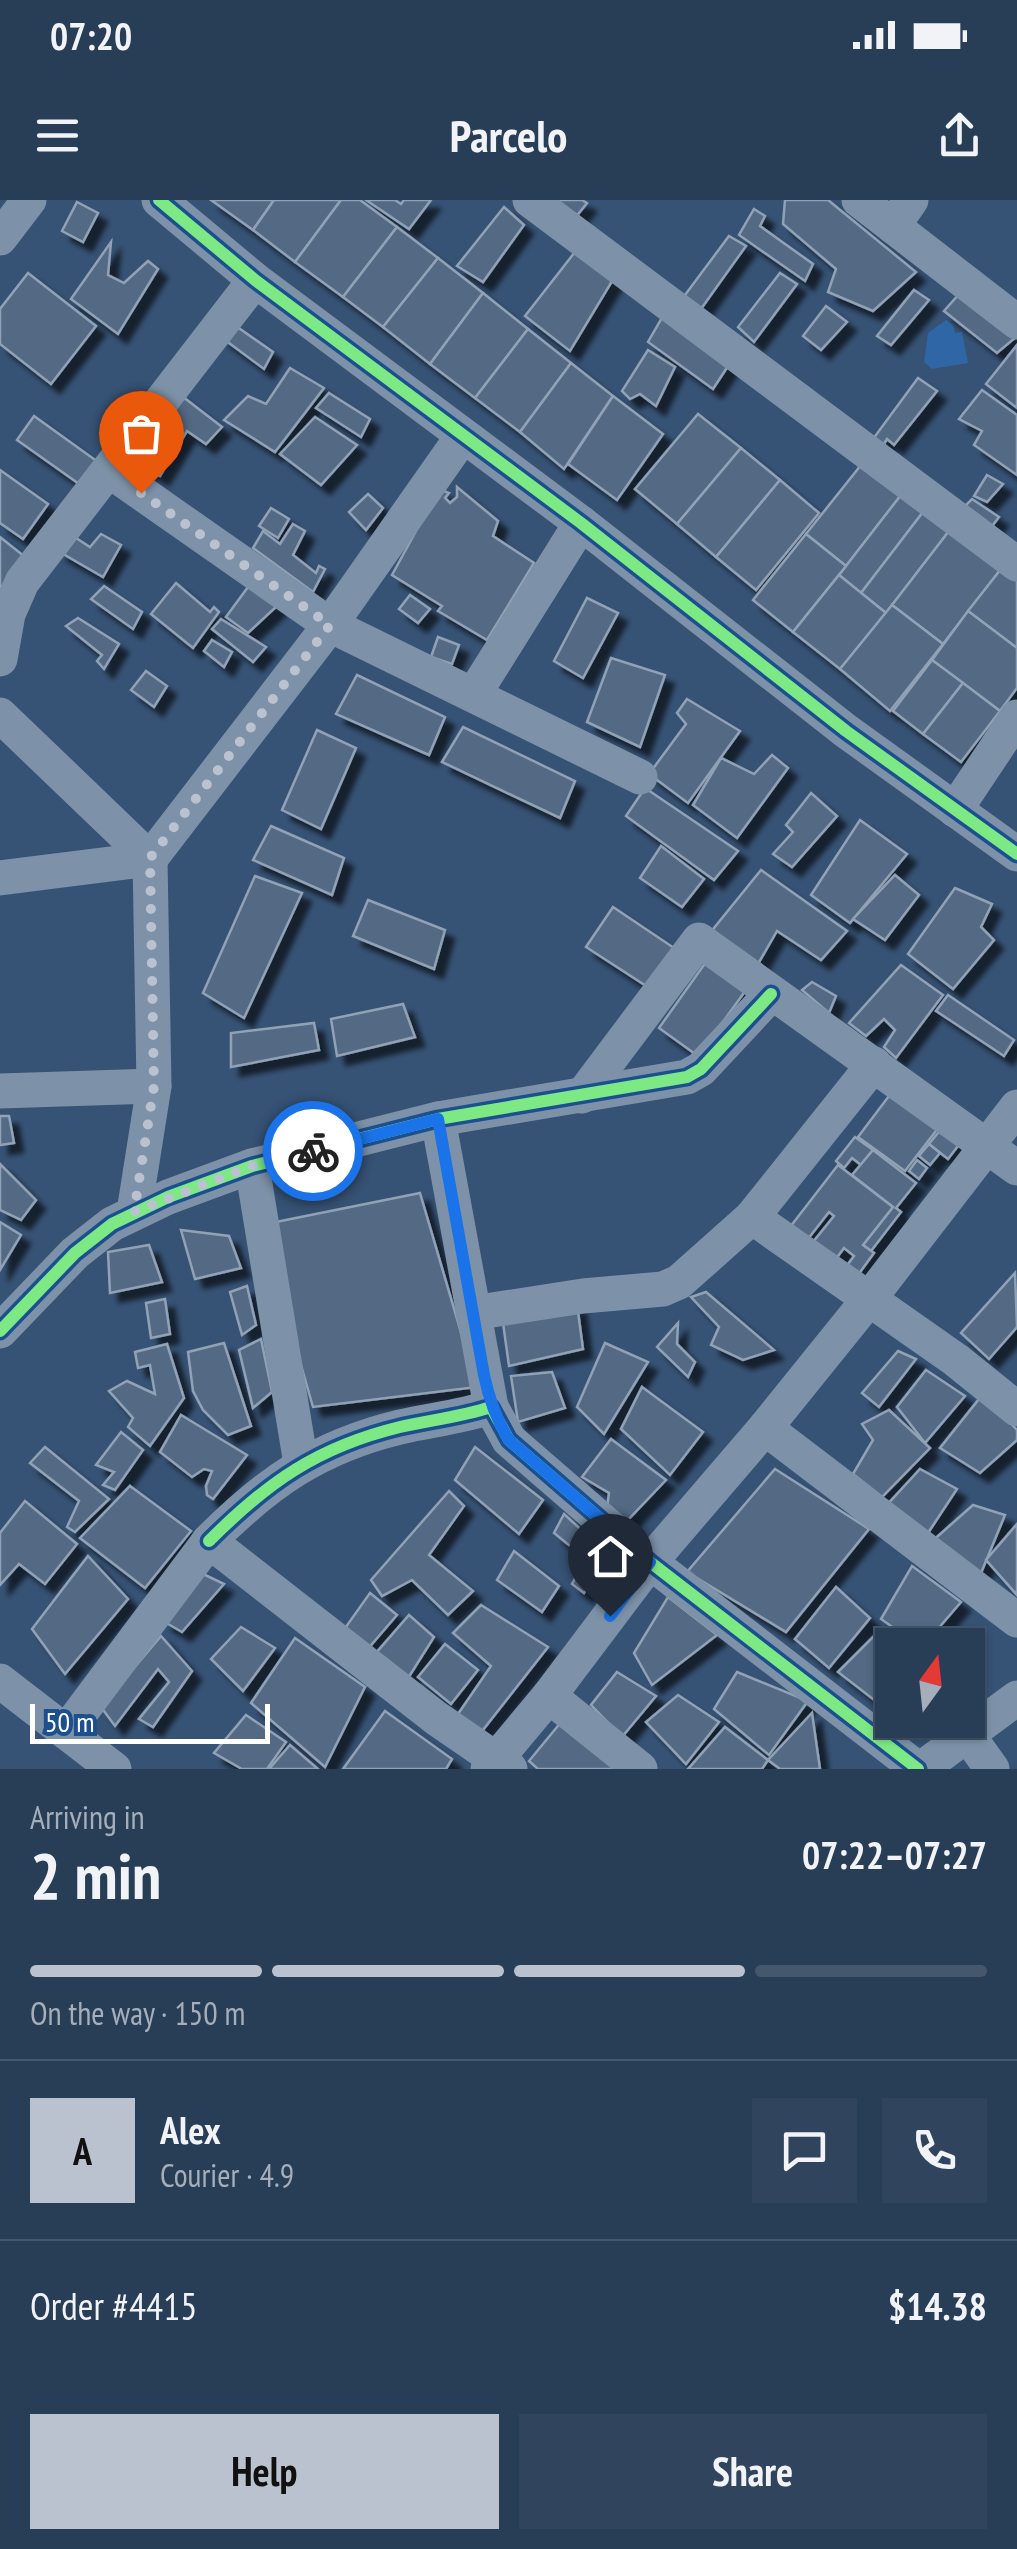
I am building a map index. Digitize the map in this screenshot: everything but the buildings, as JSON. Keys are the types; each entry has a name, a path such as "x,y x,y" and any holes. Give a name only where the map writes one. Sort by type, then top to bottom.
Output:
{"street":[{"path":"0,238 29,200"},
{"path":"159,200 255,280 581,523 846,731 1017,854"},
{"path":"530,200 1017,564"},
{"path":"859,200 902,213 1017,322"},
{"path":"0,659 8,614 22,582 255,280"},
{"path":"134,1212 154,1086 150,858 330,625 462,436"},
{"path":"110,471 330,625 640,777"},
{"path":"474,694 581,523"},
{"path":"0,697 0,716 150,858"},
{"path":"955,810 1017,717"},
{"path":"0,878 150,858"},
{"path":"582,1096 699,940 1017,1168"},
{"path":"0,1330 76,1253 134,1212 252,1166 438,1119 687,1077 701,1069 771,994"},
{"path":"473,1313 671,1286 752,1216 874,1064"},
{"path":"0,1091 154,1086"},
{"path":"209,1542 498,1765 650,1562 765,1428 1017,1107"},
{"path":"438,1119 491,1407 509,1440 650,1562 920,1769 961,1738"},
{"path":"252,1166 301,1464"},
{"path":"752,1216 956,1360 1017,1410"},
{"path":"66,1732 209,1542 252,1498 301,1464 348,1443 491,1407"},
{"path":"765,1428 1017,1620"},
{"path":"3,1689 114,1769"},
{"path":"549,1696 640,1769"},
{"path":"985,1721 1017,1698"},
{"path":"969,1738 992,1769"}],"shaded area":[{"path":"946,320 955,333 962,332 968,363 932,369 924,362 928,333"}],"cycle path":[{"path":"159,200 255,280 581,523 846,731 1017,854"},
{"path":"0,1331 75,1253 112,1224 168,1197 252,1166 438,1119 687,1077 701,1069 771,994"},
{"path":"209,1541 273,1485 343,1445 400,1427 491,1407 509,1440 650,1562 918,1769"}],"way so far":[{"path":"141,493 330,625 150,858 154,1086 134,1212 252,1166 313,1151"}],"route":[{"path":"313,1151 438,1119 484,1375 498,1422 509,1440 650,1562 610,1616"}]}
